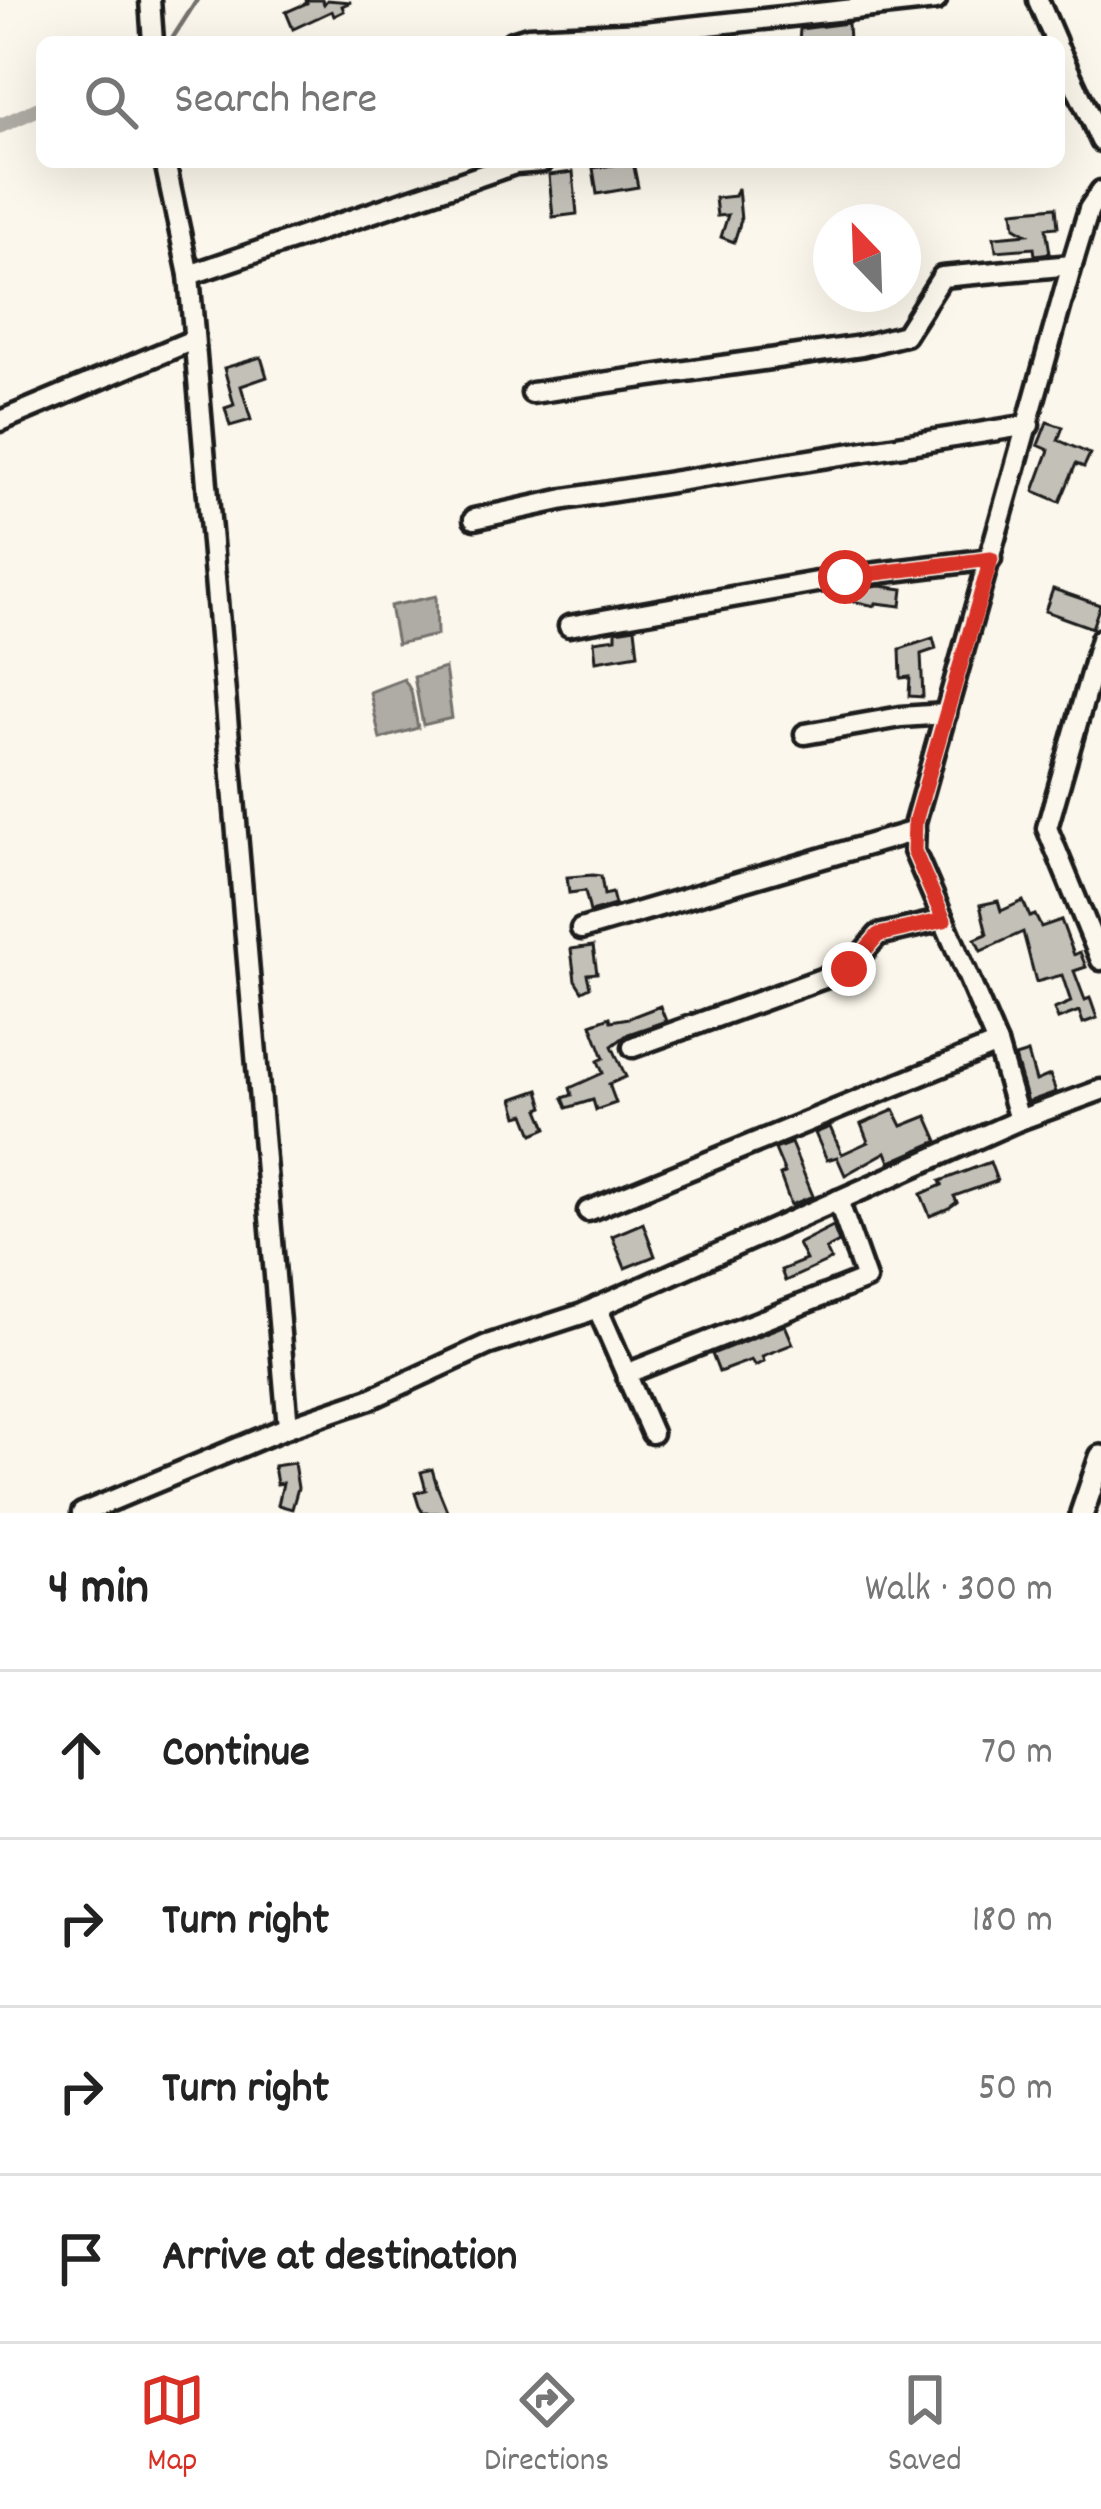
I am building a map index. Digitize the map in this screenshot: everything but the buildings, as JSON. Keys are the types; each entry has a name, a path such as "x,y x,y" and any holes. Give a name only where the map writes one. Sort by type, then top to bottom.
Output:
{"main road":[{"path":"1082,1513 1101,1457"}],"street":[{"path":"150,0 153,36"},
{"path":"603,36 936,0"},
{"path":"1038,0 1053,36"},
{"path":"1069,98 1101,141"},
{"path":"166,168 189,274 289,1427"},
{"path":"189,274 503,168"},
{"path":"1019,1120 997,1045 914,851 915,831 1088,209 1101,191"},
{"path":"532,393 861,346 905,334 942,277 1072,265"},
{"path":"0,421 193,340"},
{"path":"474,520 565,499 1029,425"},
{"path":"569,626 845,577 991,559"},
{"path":"1101,639 1047,827 1096,934 1101,960"},
{"path":"805,734 946,714"},
{"path":"581,929 915,831"},
{"path":"633,1047 849,969 878,935 944,920"},
{"path":"588,1210 997,1045"},
{"path":"82,1513 289,1427 370,1399 521,1333 597,1307 1019,1120 1101,1090"},
{"path":"626,1374 866,1279 838,1200"},
{"path":"597,1307 652,1433"}],"shaded area":[{"path":"436,596 437,635 397,644 390,606"},
{"path":"445,668 452,718 423,725 414,677"},
{"path":"404,679 418,728 380,739 370,692"}],"waterway":[{"path":"174,36 197,0"},
{"path":"0,126 36,110"}],"route":[{"path":"845,577 991,559 915,822 914,851 944,920 878,935 849,969"}]}
